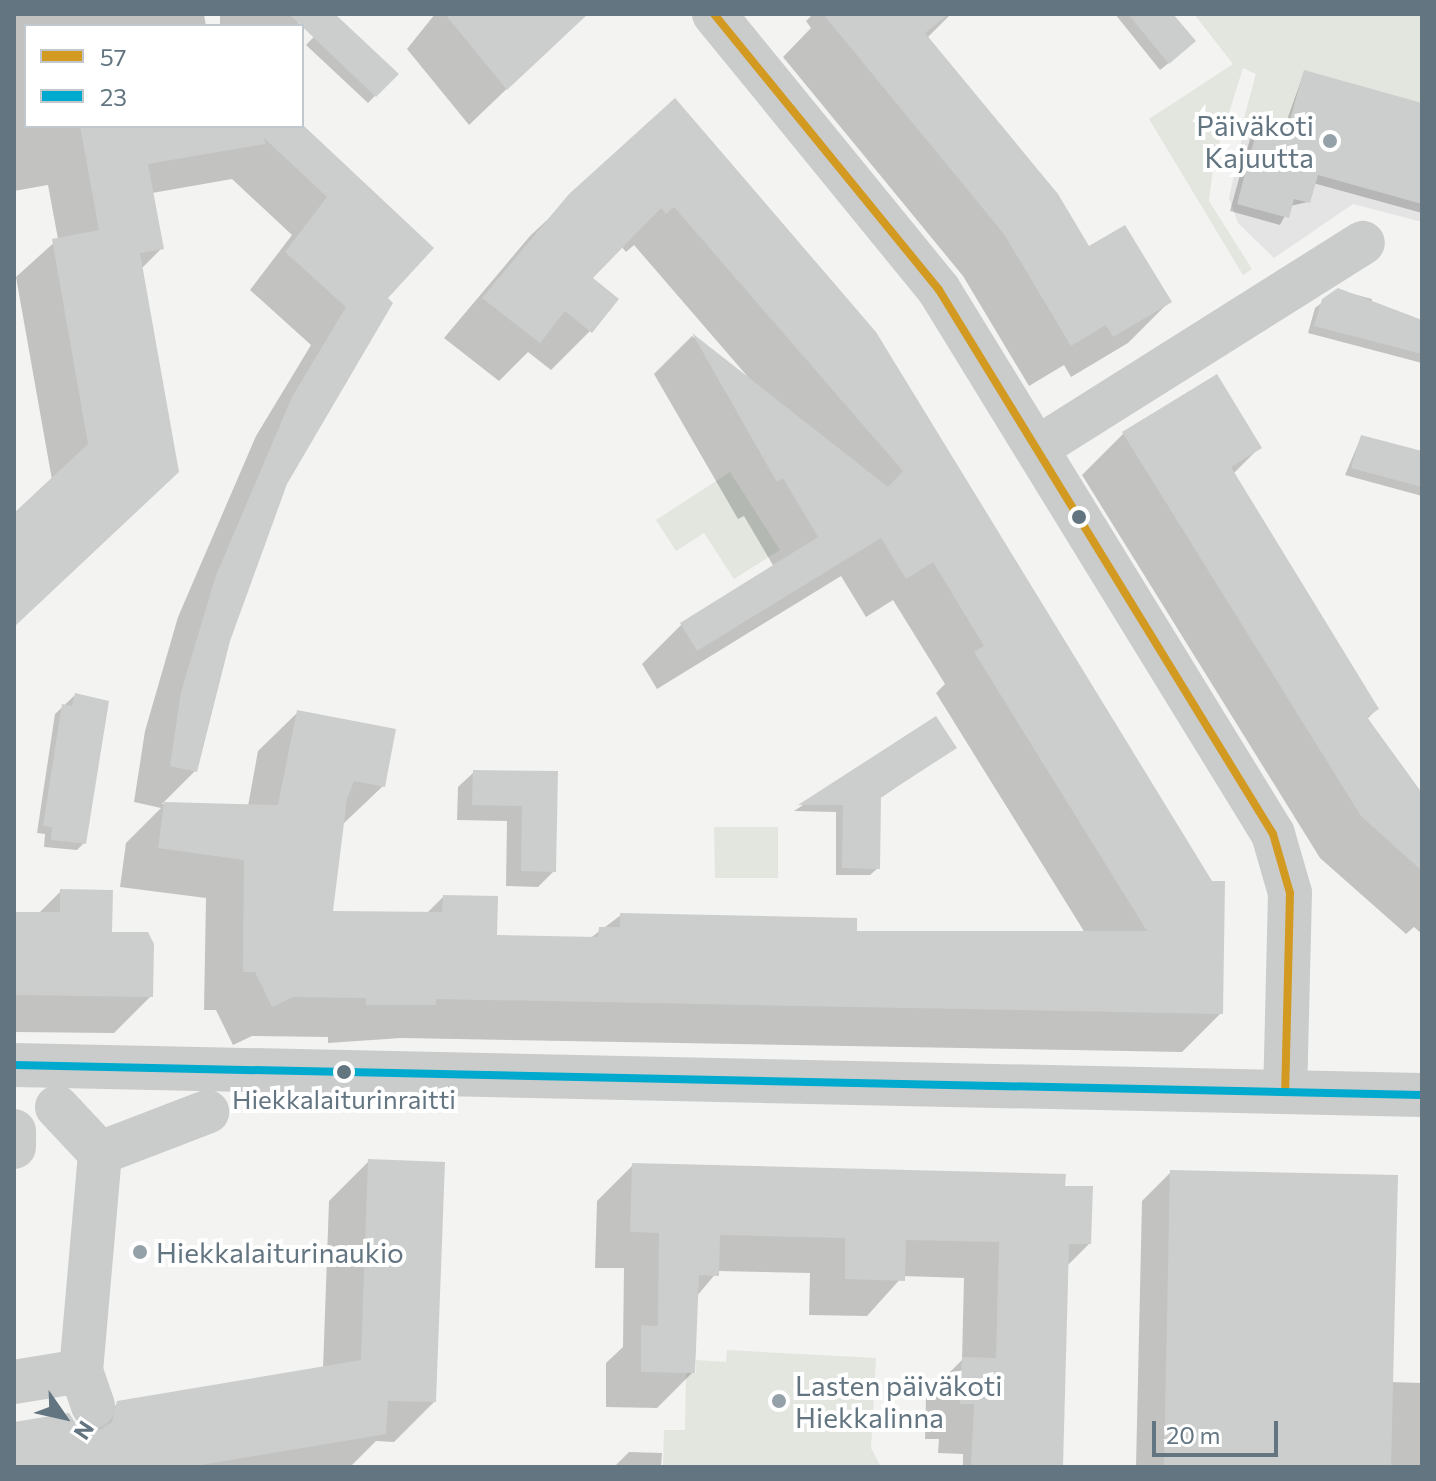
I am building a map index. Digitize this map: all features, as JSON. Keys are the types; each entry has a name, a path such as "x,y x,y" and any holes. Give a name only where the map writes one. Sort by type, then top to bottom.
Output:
{"street":[{"path":"714,14 939,290 1282,855 1290,893 1285,1092"},
{"path":"1037,448 1363,243"},
{"path":"14,1065 1422,1095"},
{"path":"57,1107 100,1153"},
{"path":"100,1153 207,1112"},
{"path":"14,1131 14,1147"},
{"path":"58,1384 100,1153"}],"shaded area":[{"path":"1194,14 1422,14 1422,103 1285,137 1242,125 1256,74 1243,68 1214,161 1209,201 1252,269 1243,275 1149,119 1233,64"},
{"name":"Päiväkoti Kajuutta","path":"1422,14 1422,222 1353,204 1274,258 1238,223 1229,198 1256,73"},
{"path":"730,472 780,550 734,579 704,533 676,551 656,520"},
{"path":"714,827 778,827 778,878 715,878"},
{"name":"Lasten päiväkoti Hiekkalinna","path":"727,1350 876,1358 871,1448 881,1467 663,1467 664,1430 685,1430 686,1373 696,1373 696,1360 726,1362"}],"building":[{"path":"289,14 335,14 399,74 376,97 304,28 304,24 299,24"},
{"path":"445,14 588,14 507,90"},
{"path":"823,14 949,14 925,33 1058,194 1089,246 1125,225 1172,302 1113,337 1106,325 1071,346 1004,234"},
{"path":"1128,14 1173,14 1196,41 1169,64"},
{"path":"1304,70 1422,103 1422,204 1318,175 1310,203 1294,199 1289,218 1237,204 1257,129 1285,137"},
{"path":"675,98 876,332 1212,881 1225,881 1223,1014 436,999 436,1005 366,1005 366,998 293,997 272,1007 255,972 243,972 244,860 158,848 164,802 278,805 297,710 396,729 385,787 354,781 347,799 333,911 442,912 443,895 498,896 497,935 598,937 599,927 620,927 620,913 857,918 857,931 1147,931 974,652 984,646 933,562 906,579 881,538 697,651 680,623 818,537 783,478 777,482 692,333 888,487 903,471 674,207 666,214 661,208 593,278 619,299 592,333 565,311 540,343 482,298 569,194"},
{"path":"304,126 434,248 388,298 393,303 287,484 230,641 197,772 170,766 181,692 215,578 292,397 346,307 285,252 327,197 264,138 265,144 148,164 164,249 140,253 179,472 14,627 14,513 88,444 52,239 99,230 80,128"},
{"path":"1338,288 1422,320 1422,354 1314,326 1322,299"},
{"path":"1217,374 1262,448 1231,467 1379,709 1367,717 1422,793 1422,871 1361,816 1122,432"},
{"path":"1361,435 1422,451 1422,487 1351,468"},
{"path":"75,693 109,701 86,844 51,840 52,827 43,826 62,704 72,706"},
{"path":"936,716 957,748 881,797 880,869 842,868 843,805 798,805"},
{"path":"473,770 558,771 556,872 521,871 522,806 472,805"},
{"path":"60,889 113,890 112,932 148,932 154,944 153,997 14,995 14,912 60,912"},
{"path":"368,1159 445,1162 436,1402 388,1401 386,1434 188,1467 14,1467 14,1422 69,1413 77,1425 100,1430 112,1422 117,1401 361,1360"},
{"path":"632,1163 1066,1174 1065,1186 1093,1186 1091,1244 1069,1244 1063,1467 971,1467 974,1404 960,1404 962,1357 996,1358 999,1242 906,1240 905,1281 845,1279 845,1238 720,1235 719,1276 699,1275 695,1373 641,1372 641,1325 658,1326 659,1233 630,1232"},
{"path":"1170,1170 1398,1175 1391,1467 1164,1467"}],"transit line":[{"name":"57","path":"714,14 939,290 1273,834 1290,893 1285,1092"},
{"name":"23","path":"14,1065 1422,1095"}],"place":[{"name":"Päiväkoti Kajuutta","path":"1330,141"},
{"name":"Hiekkalaiturinraitti","path":"344,1072"},
{"name":"Hiekkalaiturinaukio","path":"140,1252"},
{"name":"Lasten päiväkoti Hiekkalinna","path":"779,1401"}]}
